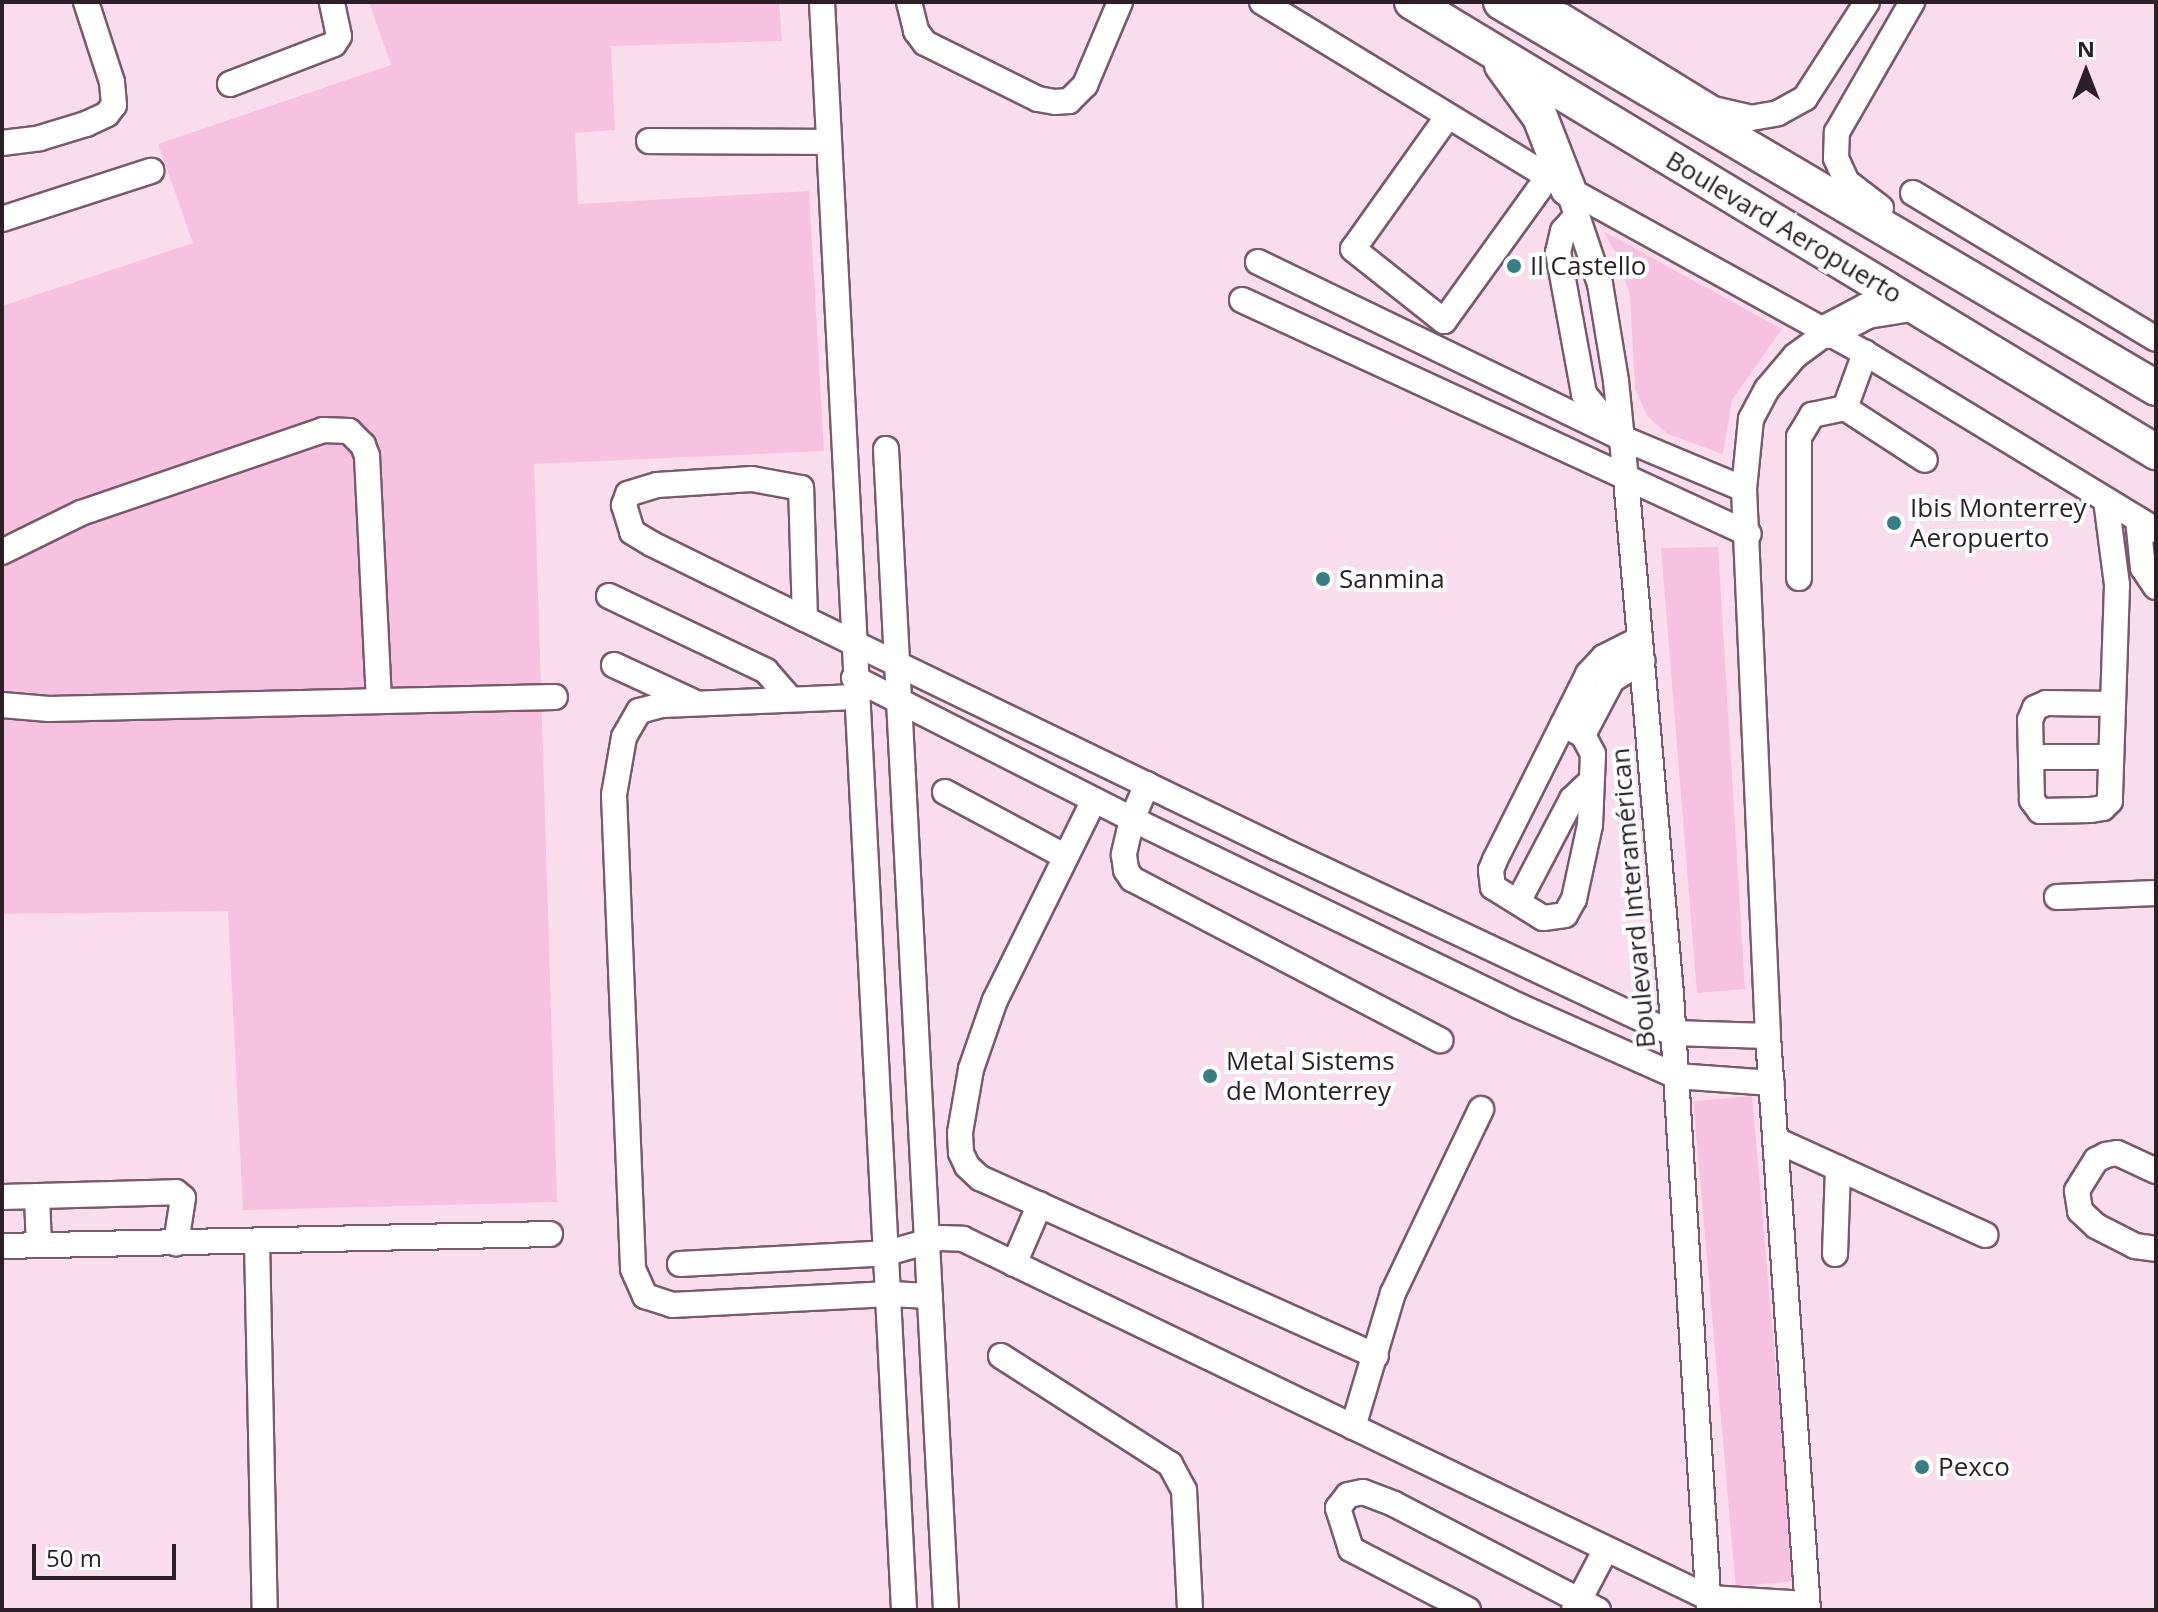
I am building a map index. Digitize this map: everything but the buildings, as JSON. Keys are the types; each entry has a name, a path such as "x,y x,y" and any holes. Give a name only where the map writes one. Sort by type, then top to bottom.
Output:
{"highway":[{"name":"Boulevard Aeropuerto","path":"1412,2 2156,452"},
{"name":"Boulevard Aeropuerto","path":"1501,2 2156,388"},
{"path":"1469,36 1509,73 1526,95 1551,140 1564,194"},
{"path":"1829,331 1867,311 1910,304"}],"street":[{"path":"2,143 40,138 86,124 107,114 114,105 112,82 86,2"},
{"path":"230,84 334,44 339,36 332,2"},
{"path":"822,2 904,1610"},
{"path":"909,2 916,31 925,43 1038,99 1055,102 1069,101 1085,85 1120,2"},
{"path":"1262,2 1448,116 1564,194 1829,331 2147,524 2143,568 2156,587"},
{"path":"1501,2 1529,5 1562,16 1713,109 1751,118 1778,113 1805,98 1867,2"},
{"path":"1912,2 1841,120 1835,145 1840,170 1855,191 2044,308 2092,350"},
{"path":"1448,116 1353,249 1444,321 1564,194"},
{"path":"649,141 829,142"},
{"path":"2,219 151,171"},
{"path":"1913,193 2156,339"},
{"path":"1564,194 1563,231 1558,252 1584,394 1622,438"},
{"name":"Boulevard Interamérican","path":"1564,194 1600,284 1622,438 1676,1076 1709,1604"},
{"path":"1258,262 1622,438 1744,489"},
{"path":"1242,300 1749,534"},
{"path":"680,1264 887,1253 940,1238 963,1239 1606,1549 1709,1604 1807,1607 1768,1036 1749,534 1744,489 1751,419 1767,389 1795,356 1829,331"},
{"path":"1420,382 1431,348"},
{"path":"1845,408 1865,353"},
{"path":"1799,578 1799,437 1812,415 1845,408 1925,460"},
{"path":"2,552 81,513 323,430 349,431 367,456 379,699"},
{"path":"886,449 946,1610"},
{"path":"805,619 801,488 752,479 657,485 628,494 624,505 632,532 805,619 856,644 1278,848 1672,1033 1768,1036"},
{"path":"2106,500 2117,585 2108,805 2090,810 2040,811 2033,803 2030,720 2035,708 2046,703 2112,704"},
{"path":"609,596 766,671 790,699"},
{"path":"1573,730 1593,754 1588,837 1569,909 1565,915 1543,918 1493,887 1491,870 1573,730 1595,665 1641,650"},
{"path":"614,665 694,702"},
{"path":"930,1296 890,1294 672,1305 645,1296 637,1284 633,1269 628,1184 614,795 618,761 631,721 639,711 694,702 790,699 855,687 899,699 1132,819 1519,1006 1676,1076 1772,1083"},
{"path":"2,705 49,709 555,697"},
{"path":"2031,757 2109,757"},
{"path":"1518,902 1572,799 1589,783"},
{"path":"1147,784 1132,819 1124,855 1126,870 1132,879 1440,1040"},
{"path":"945,792 1066,857"},
{"path":"1094,800 995,1000 971,1069 960,1133 961,1153 967,1166 980,1178 1376,1356"},
{"path":"1264,881 1278,848"},
{"path":"2057,897 2156,893"},
{"path":"1353,1427 1393,1293 1481,1109"},
{"path":"1776,1140 1985,1235"},
{"path":"2156,1171 2117,1153 2106,1155 2096,1160 2077,1191 2080,1211 2096,1226 2135,1246 2156,1249"},
{"path":"1835,1254 1838,1168"},
{"path":"2,1197 176,1192 183,1198 176,1243"},
{"path":"37,1196 39,1245"},
{"path":"1014,1264 1040,1204"},
{"path":"2,1246 550,1234"},
{"path":"257,1241 265,1610"},
{"path":"1001,1356 1170,1464 1184,1490 1190,1610"},
{"path":"1468,1610 1351,1549 1338,1508 1348,1495 1363,1492 1394,1504 1584,1607 1606,1549"}],"shaded area":[{"path":"369,2 779,2 782,41 611,46 615,130 575,133 578,204 809,191 824,451 534,464 557,1202 243,1210 228,911 2,914 2,306 193,243 158,144 391,65"},
{"path":"1603,231 1782,329 1732,400 1723,454 1668,434 1648,417 1635,389 1630,296 1617,255"},
{"path":"1718,547 1745,989 1697,993 1661,548"},
{"path":"1752,1096 1794,1581 1736,1586 1693,1101"}],"place":[{"name":"Il Castello","path":"1514,266"},
{"name":"Ibis Monterrey Aeropuerto","path":"1894,523"},
{"name":"Sanmina","path":"1323,579"},
{"name":"Metal Sistems de Monterrey","path":"1210,1076"},
{"name":"Pexco","path":"1922,1467"}]}
